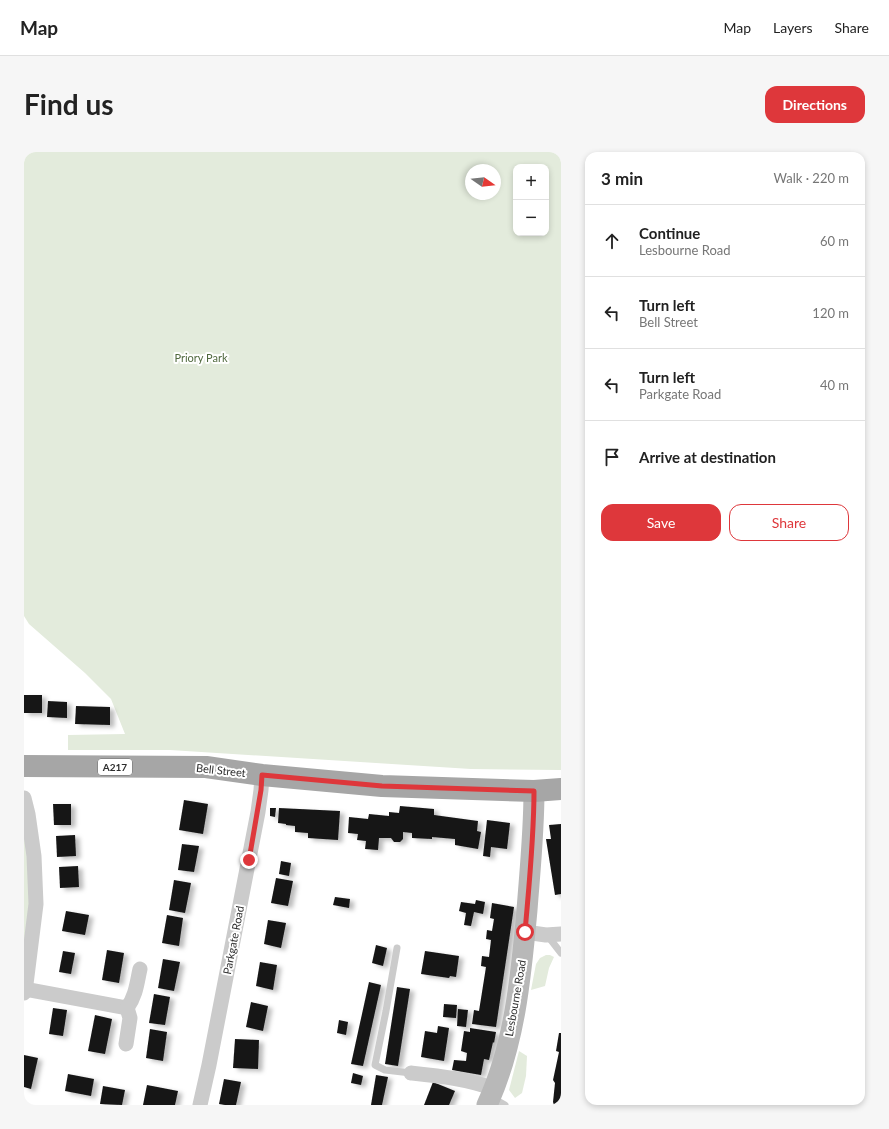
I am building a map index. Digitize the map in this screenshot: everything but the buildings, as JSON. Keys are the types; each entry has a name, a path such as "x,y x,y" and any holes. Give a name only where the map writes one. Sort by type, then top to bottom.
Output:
{"main road":[{"name":"Bell Street","path":"24,766 206,767 262,775 382,786 534,791 561,789"},
{"name":"Lesbourne Road","path":"494,1099 516,1005 525,932 532,853 534,791"}],"street":[{"name":"Parkgate Road","path":"200,1105 258,812 262,775"},
{"path":"24,798 28,814 34,856 36,904 33,937 24,991 128,1008"},
{"path":"525,932 554,934"},
{"path":"126,1044 130,1018 128,1008 135,994 140,969"},
{"path":"411,1073 442,1076 483,1085 494,1099"}],"lane":[{"path":"554,934 561,953"},
{"path":"397,948 375,1065 385,1070 411,1073"}],"green space":[{"name":"Priory Park","path":"24,152 561,152 561,770 471,769 170,750 68,750 68,735 125,734 111,699 85,673 29,624 24,616"},
{"path":"24,832 30,899 24,975"},
{"path":"546,955 554,957 549,968 545,986 531,990 536,964 540,958"},
{"path":"519,1051 527,1056 526,1076 522,1093 515,1098 509,1090"}],"route":[{"path":"249,860 258,812 262,775 382,786 534,791 532,853 525,932"}]}
